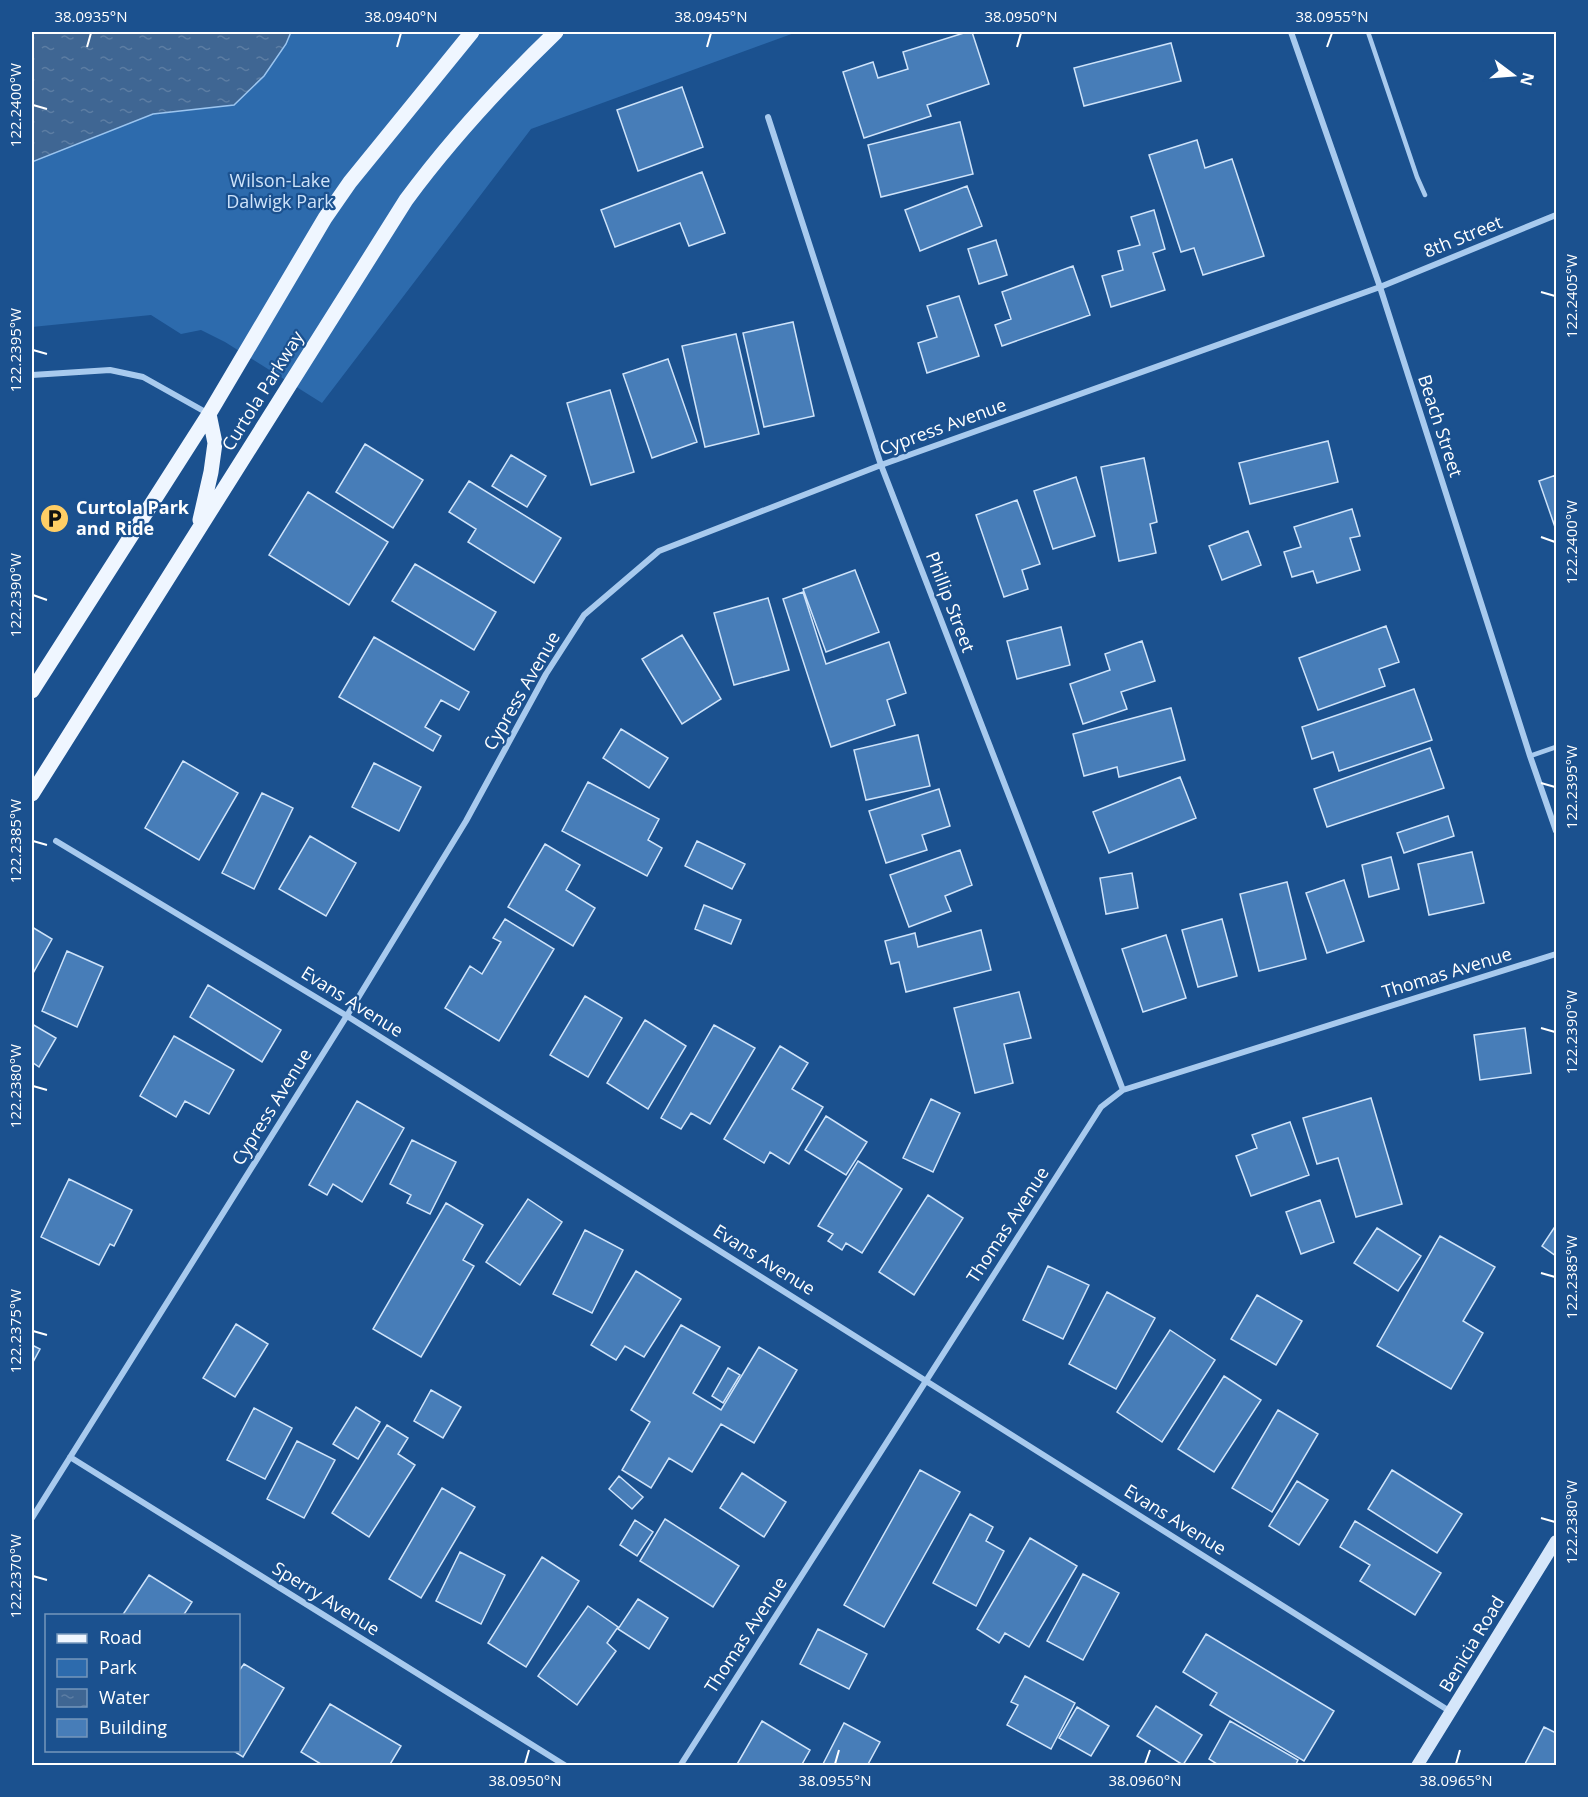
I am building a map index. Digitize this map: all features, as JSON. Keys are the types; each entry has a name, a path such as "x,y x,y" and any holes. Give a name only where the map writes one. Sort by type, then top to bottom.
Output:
{"main road":[{"name":"Curtola Parkway","path":"32,691 209,414 319,227 350,182 472,32"},
{"name":"Curtola Parkway","path":"32,795 406,200 433,164 512,74 556,32"},
{"path":"198,532 215,443 209,414"},
{"name":"Benicia Road","path":"1417,1766 1557,1541"}],"street":[{"name":"Beach Street","path":"1291,32 1380,287 1530,756 1557,831"},
{"name":"Phillip Street","path":"768,117 881,465 1123,1090"},
{"name":"8th Street","path":"1380,287 1557,215"},
{"name":"Cypress Avenue","path":"32,1518 347,1016 466,820 546,674 584,615 659,551 881,465 1380,287"},
{"path":"32,375 110,370 143,377 209,414"},
{"name":"Evans Avenue","path":"56,841 347,1016 1451,1713"},
{"name":"Thomas Avenue","path":"680,1766 1101,1107 1123,1090 1557,954"},
{"name":"Sperry Avenue","path":"70,1457 566,1766"}],"lane":[{"path":"1368,32 1425,195"},
{"path":"1530,756 1557,747"}],"green space":[{"name":"Wilson-Lake Dalwigk Park","path":"32,32 797,32 531,129 322,403 225,342 201,330 181,334 151,315 32,327"}],"water":[{"path":"32,32 291,32 286,44 264,76 234,105 153,114 32,162"}],"building":[{"path":"972,32 989,84 927,105 931,116 864,138 843,72 873,62 878,78 908,69 903,52"},
{"path":"1171,43 1181,81 1084,106 1074,68"},
{"path":"682,87 703,147 638,171 617,110"},
{"path":"960,122 973,174 881,197 868,145"},
{"path":"1197,140 1205,168 1232,159 1264,256 1203,275 1194,248 1181,252 1149,155"},
{"path":"702,172 725,233 689,246 680,223 615,247 601,210"},
{"path":"967,186 982,226 920,251 905,210"},
{"path":"1154,210 1165,249 1153,253 1165,290 1111,307 1102,276 1123,270 1118,251 1140,245 1131,217"},
{"path":"996,240 1007,275 979,284 968,249"},
{"path":"1073,266 1090,315 1002,346 995,325 1011,319 1002,292"},
{"path":"959,296 979,356 927,373 918,343 937,337 927,306"},
{"path":"793,322 814,416 764,427 743,333"},
{"path":"736,334 759,434 705,447 682,346"},
{"path":"668,359 697,442 652,458 623,374"},
{"path":"610,390 634,472 591,485 567,403"},
{"path":"1328,441 1338,482 1250,504 1239,463"},
{"path":"365,444 423,480 393,528 336,492"},
{"path":"511,455 546,476 527,507 492,486"},
{"path":"1144,458 1157,522 1150,524 1156,553 1119,561 1101,467"},
{"path":"1556,475 1556,530 1539,481"},
{"path":"1076,477 1095,536 1053,549 1034,491"},
{"path":"469,481 561,538 534,583 468,542 476,529 449,512"},
{"path":"308,492 388,542 349,605 269,555"},
{"path":"1017,500 1040,564 1022,570 1028,589 1004,597 976,515"},
{"path":"1352,509 1360,536 1350,538 1360,570 1317,583 1313,571 1292,577 1284,552 1301,547 1294,527"},
{"path":"1248,531 1261,565 1222,580 1209,546"},
{"path":"415,564 496,612 474,650 392,601"},
{"path":"855,570 879,632 826,652 803,589"},
{"path":"803,592 826,664 889,642 906,693 887,700 895,725 831,747 783,599"},
{"path":"768,598 789,670 734,685 714,613"},
{"path":"1386,626 1399,662 1379,669 1385,686 1318,710 1299,658"},
{"path":"1061,627 1070,665 1017,679 1007,641"},
{"path":"682,635 721,699 682,724 642,659"},
{"path":"374,637 469,692 459,710 441,700 425,727 441,736 433,751 339,697"},
{"path":"1142,641 1155,681 1121,692 1127,709 1083,724 1070,684 1110,670 1105,654"},
{"path":"1414,689 1432,740 1339,771 1333,752 1312,759 1302,727"},
{"path":"1171,708 1185,760 1119,777 1117,767 1084,776 1073,734"},
{"path":"621,729 668,758 649,788 603,758"},
{"path":"918,735 930,786 866,800 854,750"},
{"path":"1430,748 1444,788 1327,827 1314,789"},
{"path":"183,761 238,793 199,860 145,828"},
{"path":"374,763 421,787 399,831 352,807"},
{"path":"1180,777 1196,818 1109,853 1093,812"},
{"path":"588,782 659,819 648,840 662,848 647,876 562,831"},
{"path":"939,789 950,826 922,835 927,850 886,863 869,811"},
{"path":"262,793 293,808 254,889 222,873"},
{"path":"1448,816 1454,836 1404,853 1397,833"},
{"path":"310,836 356,863 326,916 279,889"},
{"path":"697,841 745,864 732,889 685,866"},
{"path":"545,844 580,865 566,890 595,908 573,946 508,907"},
{"path":"960,850 972,885 945,896 951,911 909,927 890,875"},
{"path":"1472,852 1484,903 1429,915 1418,864"},
{"path":"1391,857 1399,889 1369,897 1362,865"},
{"path":"1132,873 1138,908 1106,914 1100,878"},
{"path":"1344,880 1364,941 1327,953 1306,893"},
{"path":"1287,882 1306,959 1259,971 1240,894"},
{"path":"704,905 741,920 731,944 695,929"},
{"path":"505,919 554,949 499,1041 445,1008 470,966 482,974 501,942 493,938"},
{"path":"1222,919 1237,976 1198,987 1182,930"},
{"path":"32,927 52,939 32,975"},
{"path":"981,930 991,970 906,992 899,962 891,964 885,941 915,933 918,947"},
{"path":"1166,935 1186,998 1143,1012 1122,949"},
{"path":"67,951 103,967 77,1027 42,1011"},
{"path":"208,985 281,1030 262,1062 190,1017"},
{"path":"1019,992 1031,1038 1004,1044 1013,1083 975,1093 954,1008"},
{"path":"585,996 622,1018 588,1077 550,1055"},
{"path":"645,1020 686,1046 648,1109 607,1083"},
{"path":"32,1024 56,1038 39,1067 32,1062"},
{"path":"714,1025 755,1048 710,1124 691,1113 681,1129 661,1118"},
{"path":"1525,1028 1531,1073 1480,1080 1474,1035"},
{"path":"174,1036 234,1070 209,1114 185,1101 176,1117 140,1096"},
{"path":"780,1046 808,1063 792,1089 823,1107 789,1164 770,1152 764,1163 724,1139"},
{"path":"1371,1098 1402,1204 1356,1217 1338,1158 1317,1164 1303,1118"},
{"path":"931,1099 960,1113 933,1172 903,1158"},
{"path":"357,1101 404,1128 362,1202 333,1184 327,1195 309,1185"},
{"path":"826,1116 867,1142 846,1175 805,1150"},
{"path":"1290,1122 1309,1175 1251,1196 1236,1156 1257,1148 1252,1135"},
{"path":"412,1140 456,1162 430,1214 407,1203 411,1195 390,1184"},
{"path":"858,1161 902,1189 862,1253 846,1243 842,1250 828,1241 833,1234 818,1226"},
{"path":"69,1179 132,1210 114,1246 110,1244 99,1265 41,1237"},
{"path":"928,1195 963,1218 914,1295 879,1272"},
{"path":"528,1199 562,1222 520,1285 486,1262"},
{"path":"1320,1200 1334,1242 1301,1254 1286,1212"},
{"path":"446,1203 483,1225 463,1260 474,1266 421,1357 373,1329"},
{"path":"1556,1225 1556,1256 1542,1246"},
{"path":"1377,1228 1421,1256 1398,1291 1354,1263"},
{"path":"585,1230 623,1250 592,1313 553,1294"},
{"path":"1440,1236 1495,1267 1463,1321 1483,1333 1451,1389 1377,1346"},
{"path":"1048,1266 1089,1285 1063,1339 1023,1320"},
{"path":"636,1271 681,1299 644,1357 625,1346 616,1360 591,1345"},
{"path":"1107,1292 1155,1318 1116,1389 1069,1364"},
{"path":"1257,1295 1302,1321 1276,1365 1231,1339"},
{"path":"236,1324 268,1344 235,1397 203,1378"},
{"path":"681,1325 720,1347 693,1393 721,1410 759,1347 797,1370 754,1443 721,1424 692,1472 669,1458 651,1488 622,1470 650,1422 631,1410"},
{"path":"1170,1330 1215,1360 1162,1442 1117,1412"},
{"path":"32,1345 40,1349 32,1364"},
{"path":"728,1368 740,1375 723,1403 712,1396"},
{"path":"1224,1376 1261,1400 1214,1472 1178,1449"},
{"path":"431,1390 461,1407 443,1438 414,1421"},
{"path":"356,1407 380,1422 358,1459 333,1444"},
{"path":"254,1408 292,1428 265,1479 227,1460"},
{"path":"1278,1410 1318,1434 1272,1512 1232,1488"},
{"path":"387,1425 408,1438 398,1454 415,1465 369,1537 332,1513"},
{"path":"297,1441 335,1460 304,1518 267,1499"},
{"path":"920,1470 960,1492 884,1627 844,1605"},
{"path":"1392,1470 1462,1514 1437,1553 1368,1509"},
{"path":"742,1473 786,1502 764,1537 720,1508"},
{"path":"619,1476 643,1497 632,1509 609,1489"},
{"path":"1297,1481 1328,1500 1299,1545 1269,1526"},
{"path":"442,1488 475,1507 421,1598 389,1579"},
{"path":"970,1514 993,1527 986,1541 1004,1551 976,1606 933,1583"},
{"path":"665,1519 739,1566 713,1607 640,1561"},
{"path":"635,1520 653,1532 637,1556 620,1545"},
{"path":"1355,1521 1441,1573 1415,1615 1360,1581 1370,1565 1340,1547"},
{"path":"1030,1538 1077,1566 1029,1647 1005,1633 999,1643 977,1629"},
{"path":"460,1552 505,1575 481,1624 436,1601"},
{"path":"542,1557 579,1581 526,1667 488,1643"},
{"path":"1083,1574 1119,1593 1083,1660 1047,1641"},
{"path":"149,1575 192,1602 184,1614 123,1614"},
{"path":"638,1599 668,1618 649,1649 618,1629"},
{"path":"588,1606 618,1627 607,1643 616,1651 577,1705 538,1676"},
{"path":"818,1629 867,1654 849,1689 800,1664"},
{"path":"1206,1634 1334,1711 1304,1761 1210,1705 1217,1693 1183,1672"},
{"path":"244,1664 284,1688 243,1757 235,1752 240,1752 240,1669"},
{"path":"1025,1676 1075,1703 1051,1749 1007,1725 1018,1705 1011,1702"},
{"path":"330,1704 401,1746 389,1766 324,1766 301,1752"},
{"path":"1156,1706 1202,1735 1183,1765 1137,1736"},
{"path":"1077,1707 1109,1726 1091,1756 1059,1738"},
{"path":"762,1721 810,1750 801,1766 736,1766"},
{"path":"1230,1721 1298,1760 1295,1766 1220,1766 1209,1759"},
{"path":"844,1723 880,1742 867,1766 822,1766"},
{"path":"1544,1727 1556,1733 1556,1766 1524,1766"}],"place":[{"name":"Curtola Park and Ride","path":"55,518"}]}
